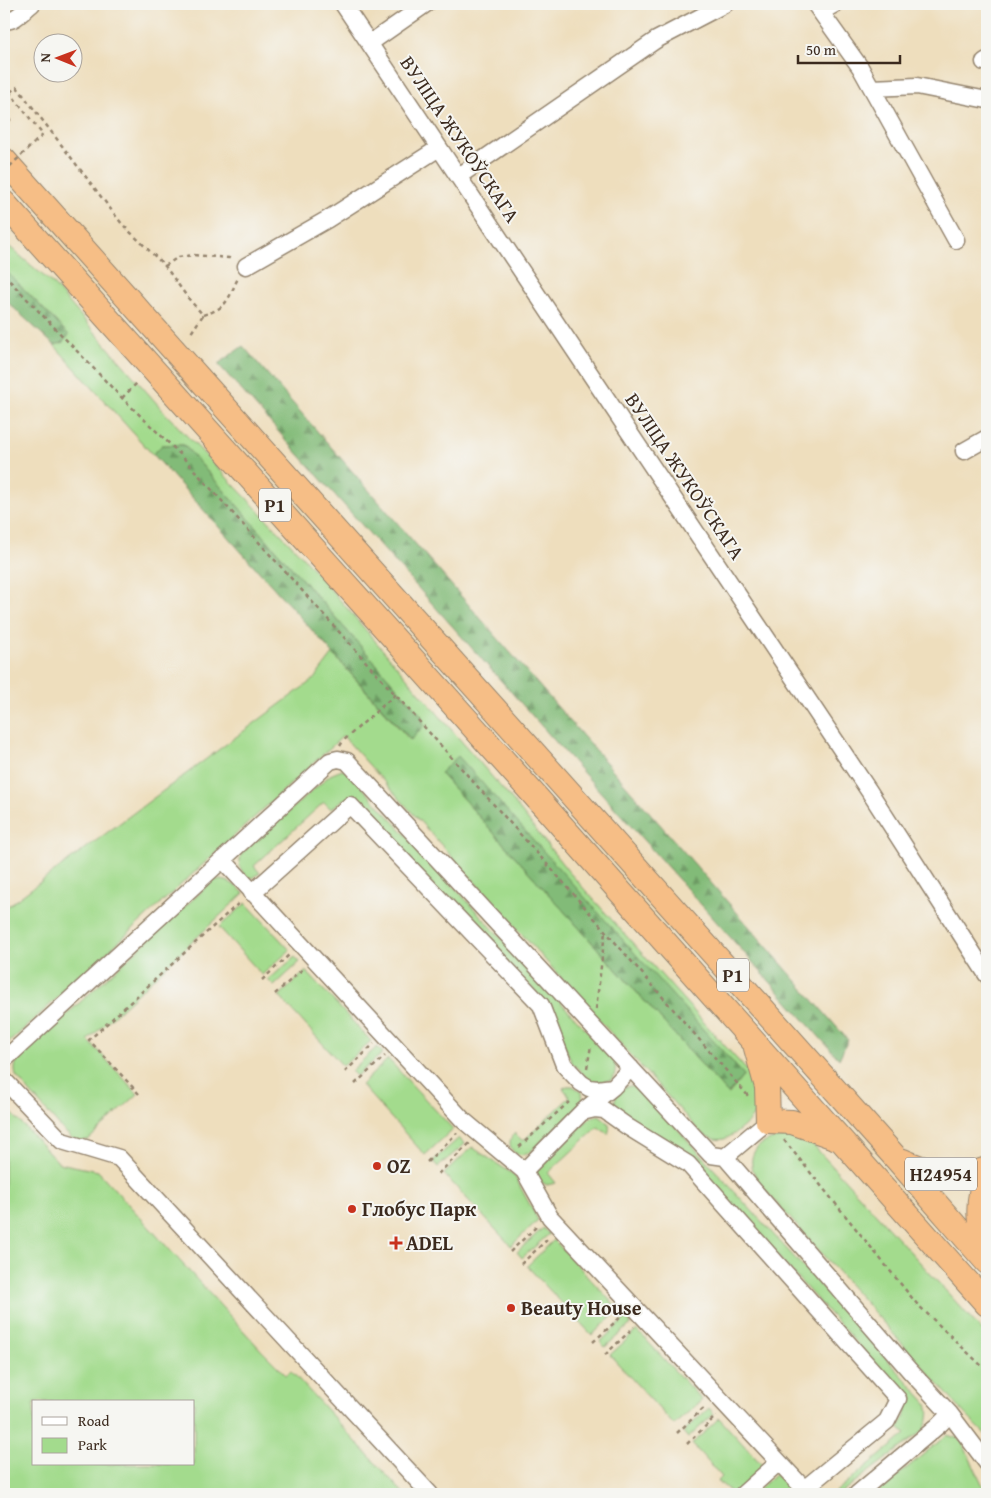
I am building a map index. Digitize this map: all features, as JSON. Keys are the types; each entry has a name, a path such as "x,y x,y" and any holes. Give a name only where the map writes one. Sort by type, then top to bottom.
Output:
{"highway":[{"name":"Р1","path":"4,160 987,1261"},
{"name":"Р1","path":"4,203 987,1304"},
{"path":"754,1042 767,1087 775,1129 792,1122 840,1139"},
{"name":"Н24954","path":"896,1158 936,1173 950,1175 960,1176 987,1170"},
{"name":"Н24954","path":"987,1174 980,1195 978,1210 980,1230 987,1261"}],"street":[{"path":"4,20 13,20 32,4"},
{"name":"ВУЛІЦА ЖУКОЎСКАГА","path":"344,4 869,791 987,975"},
{"path":"370,43 426,4"},
{"path":"460,176 656,40 725,4"},
{"path":"835,4 818,8 860,67 956,240"},
{"path":"872,88 917,86 987,100"},
{"path":"246,266 328,219 439,148"},
{"path":"964,451 987,438"},
{"path":"4,1060 330,762 338,759 347,761 711,1155 725,1157 775,1129"},
{"path":"248,895 350,806 541,1005 564,1065 581,1083 589,1088 597,1089 613,1086"},
{"path":"223,860 248,895 463,1120 524,1171 550,1217 556,1224 806,1492 887,1421 898,1399 688,1164 628,1128 604,1110 595,1109 582,1112"},
{"path":"524,1171 582,1112 631,1068"},
{"path":"4,1080 62,1142 119,1158 430,1494"},
{"path":"612,1116 609,1101 613,1086"},
{"path":"725,1157 910,1371 950,1414 987,1463"},
{"path":"857,1494 950,1414"},
{"path":"743,1494 779,1462"}],"path":[{"path":"4,85 43,135 4,172"},
{"path":"10,92 17,87 122,224 165,266 203,315"},
{"path":"4,114 10,120 4,125"},
{"path":"165,266 178,258 193,255 229,258 246,266 226,303 216,311 203,315 190,333"},
{"path":"4,275 122,398 179,453 556,874 751,1100"},
{"path":"122,398 138,382"},
{"path":"330,762 343,741 396,694"},
{"path":"139,1094 89,1040 248,895"},
{"path":"516,1150 580,1092 581,1083 587,1069 594,1027 605,931"},
{"path":"262,980 293,951"},
{"path":"274,994 307,966"},
{"path":"345,1072 377,1041"},
{"path":"355,1084 388,1053"},
{"path":"775,1129 917,1304 987,1371"},
{"path":"427,1162 460,1130"},
{"path":"438,1174 471,1142 466,1136"},
{"path":"510,1252 542,1221"},
{"path":"521,1264 554,1234"},
{"path":"593,1342 626,1312"},
{"path":"605,1355 637,1324"},
{"path":"676,1433 709,1403"},
{"path":"687,1444 719,1414"}],"green space":[{"path":"4,242 53,284 166,414 302,556 512,800 568,871 752,1076 757,1097 757,1109 751,1120 740,1130 724,1139 712,1138 701,1133 343,736 4,1047 4,909 314,679 333,654 410,740 424,726 421,715 184,445 162,445 153,455 54,345 62,343 69,335 4,269","holes":["440,773 744,1075 728,1094"]},
{"path":"4,269 69,335 62,343 54,345 4,299"},
{"path":"243,346 848,1040 839,1059 218,364"},
{"path":"162,445 184,445 421,715 424,726 411,740 153,454"},
{"path":"458,756 744,1075 728,1094 440,773"},
{"path":"342,770 347,771 614,1060 615,1070 612,1080 592,1083 572,1063 546,1002 344,799 331,809 324,802 254,866 260,873 253,878 246,877 239,866 241,854 330,775"},
{"path":"214,880 223,880 230,883 244,893 88,1040 138,1094 88,1140 75,1141 62,1129 16,1076 15,1069 19,1058"},
{"path":"246,903 290,950 262,975 219,927"},
{"path":"295,957 300,962 274,986 268,980"},
{"path":"306,971 371,1041 343,1066 279,996"},
{"path":"377,1047 383,1053 356,1076 351,1071"},
{"path":"388,1059 453,1129 425,1155 361,1085"},
{"path":"573,1086 582,1092 583,1101 581,1105 529,1153 519,1155 515,1153 510,1146 514,1133 523,1141 570,1097 563,1088"},
{"path":"629,1086 640,1088 927,1403 927,1424 923,1431 839,1494 833,1494 906,1434 899,1428 907,1411 900,1391 691,1161 625,1121 614,1108 614,1103 619,1091"},
{"path":"4,1105 59,1163 98,1171 261,1350 286,1375 291,1371 404,1494 4,1494"},
{"path":"599,1115 608,1123 608,1134 598,1127 548,1173 556,1183 547,1185 539,1181 536,1173 541,1163 590,1118"},
{"path":"804,1135 987,1336 987,1436 964,1413 757,1181 752,1166 752,1157 756,1149 769,1140"},
{"path":"459,1138 465,1144 438,1167 433,1161"},
{"path":"472,1147 514,1175 538,1220 511,1246 444,1174"},
{"path":"543,1228 549,1234 522,1258 517,1252"},
{"path":"554,1240 619,1310 592,1335 527,1266"},
{"path":"626,1318 631,1324 605,1347 600,1342"},
{"path":"637,1330 702,1400 674,1425 610,1355"},
{"path":"709,1408 714,1414 688,1438 683,1432"},
{"path":"719,1418 763,1466 733,1494 718,1481 722,1477 692,1444"},
{"path":"947,1435 957,1438 962,1442 987,1494 875,1494"},
{"path":"776,1474 797,1494 753,1494"}],"place":[{"name":"OZ","path":"377,1166"},
{"name":"Глобус Парк","path":"352,1209"},
{"name":"ADEL","path":"396,1243"},
{"name":"Beauty House","path":"511,1308"}]}
